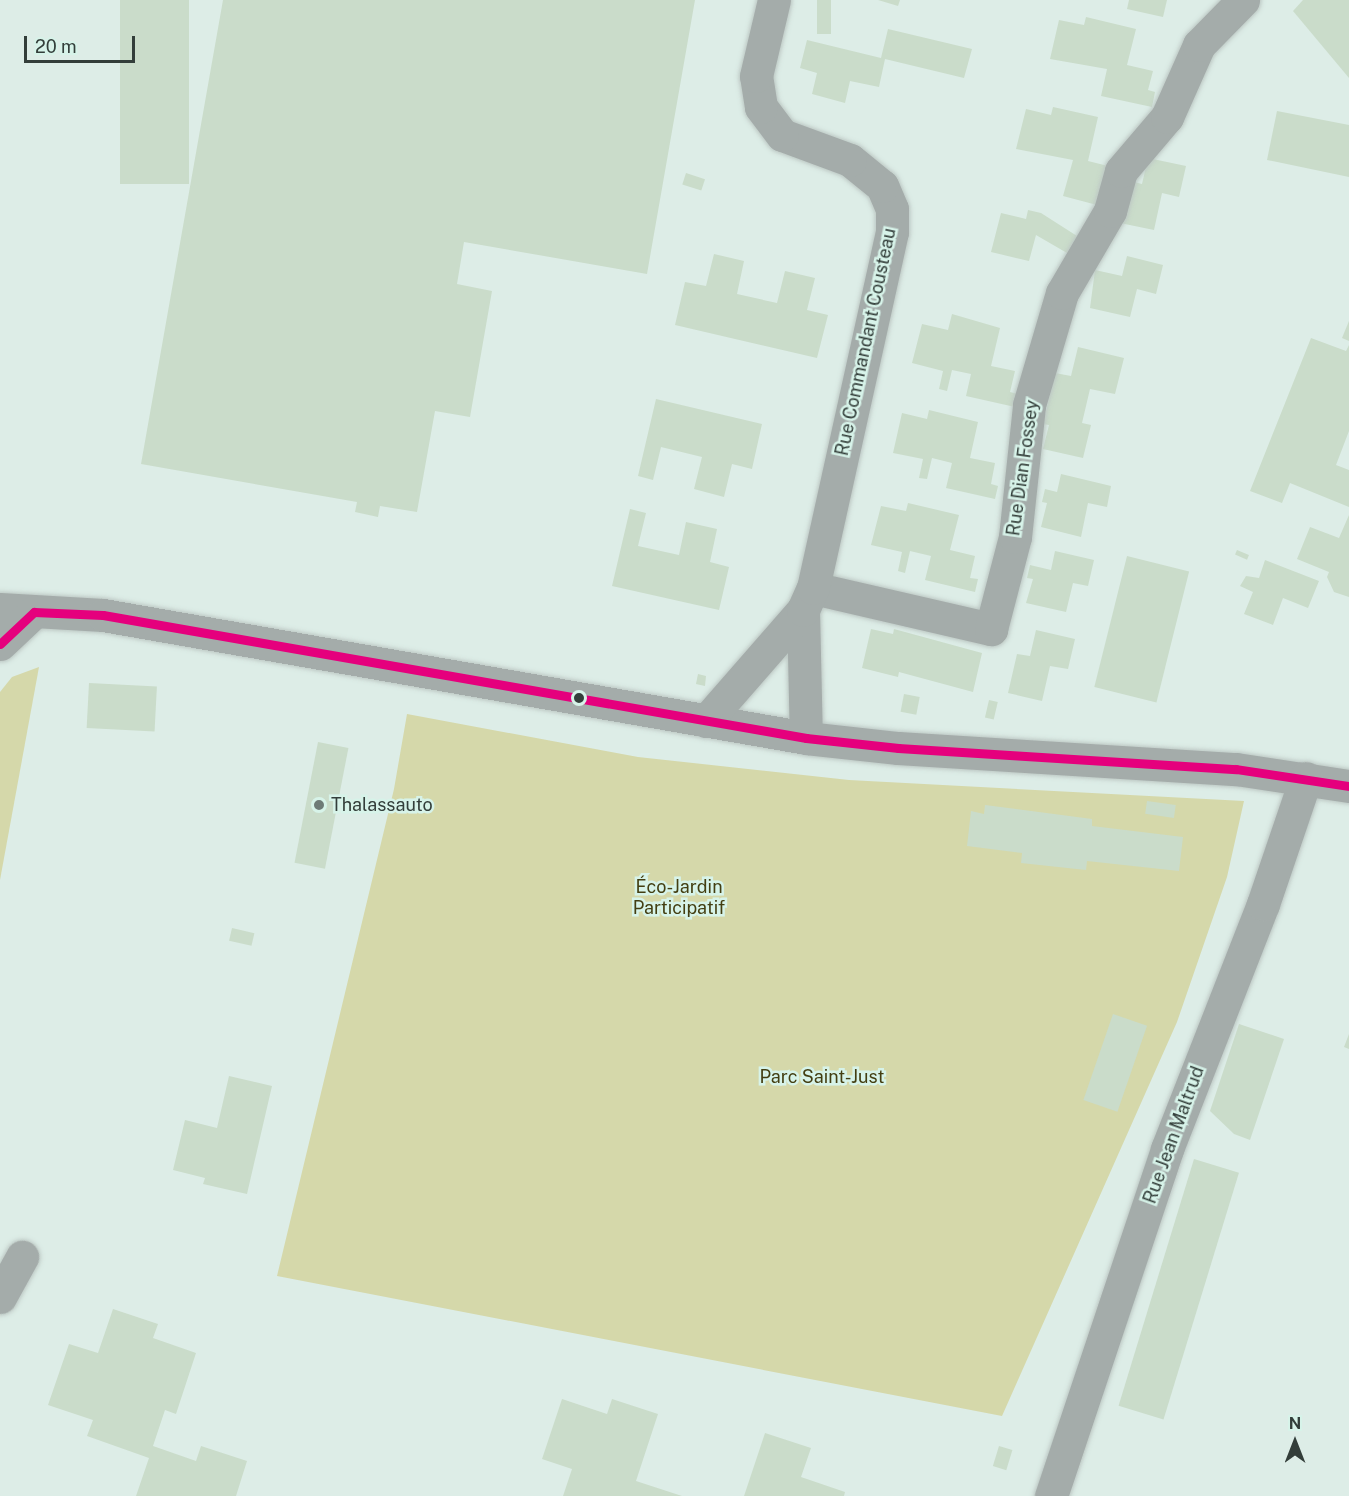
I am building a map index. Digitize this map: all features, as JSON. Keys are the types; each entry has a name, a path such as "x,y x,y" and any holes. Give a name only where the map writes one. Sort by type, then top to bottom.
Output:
{"street":[{"name":"Rue Commandant Cousteau","path":"774,0 756,76 761,107 782,135 850,160 868,173 882,186 892,209 890,241 808,599 806,738"},
{"name":"Rue Dian Fossey","path":"808,599 991,629 1015,537 1029,405 1062,293 1110,211 1121,171 1167,117 1199,45 1243,0"},
{"name":"Rue Commandant Cousteau","path":"706,721 808,599"},
{"path":"0,609 103,615 806,738 898,748 1236,769 1349,786"},
{"path":"0,644 34,612"},
{"name":"Rue Jean Maltrud","path":"1051,1496 1167,1149 1266,894 1306,778"},
{"path":"0,1297 22,1257"}],"green space":[{"path":"39,667 0,880 0,692 12,677"},
{"name":"Parc Saint-Just","path":"407,714 638,757 849,780 1244,801 1227,877 1177,1022 1002,1416 277,1276 394,789"}],"building":[{"path":"120,0 189,0 189,184 120,184"},
{"path":"223,0 695,0 647,274 464,242 457,284 492,291 470,417 435,411 417,512 380,506 378,517 355,512 357,502 141,464"},
{"path":"817,0 831,0 831,34 817,34"},
{"path":"878,0 900,0 898,6"},
{"path":"1129,0 1167,0 1163,17 1127,9"},
{"path":"1303,0 1349,0 1349,78 1293,11"},
{"path":"1086,17 1136,29 1127,65 1153,71 1148,90 1155,92 1152,107 1101,96 1107,69 1050,59 1059,20 1084,25"},
{"path":"888,29 972,49 964,78 885,59 879,87 850,81 845,103 812,94 817,73 800,68 807,40 881,58"},
{"path":"1053,107 1098,117 1088,161 1108,166 1097,205 1063,196 1073,160 1016,149 1026,109 1051,115"},
{"path":"1277,111 1349,125 1349,177 1267,160"},
{"path":"1148,158 1186,166 1179,197 1162,193 1154,230 1120,223 1130,181 1142,184"},
{"path":"686,173 705,179 701,191 682,184"},
{"path":"1028,210 1041,213 1077,236 1067,253 1036,235 1029,261 991,252 1001,213 1026,219"},
{"path":"714,254 744,261 737,294 777,303 785,271 815,278 807,310 828,315 817,358 675,325 685,282 706,286"},
{"path":"1127,256 1163,265 1156,294 1137,289 1130,317 1090,308 1095,270 1122,276"},
{"path":"952,314 1000,328 991,366 1015,371 1010,392 1018,394 1015,407 966,396 971,374 952,370 947,391 939,389 943,371 912,363 922,324 948,330"},
{"path":"1349,321 1349,341 1342,338"},
{"path":"1311,338 1346,351 1349,345 1349,431 1336,465 1349,470 1349,507 1290,483 1282,503 1250,491"},
{"path":"1078,347 1124,358 1115,394 1090,389 1082,423 1091,425 1083,458 1043,449 1049,425 1043,424 1055,373 1071,376"},
{"path":"656,399 762,424 752,469 732,464 724,497 694,489 702,457 661,447 653,480 638,476"},
{"path":"929,410 978,422 970,458 995,463 991,484 998,486 995,499 946,488 952,463 932,458 927,479 919,478 923,459 893,453 902,413 927,419"},
{"path":"1061,474 1111,486 1107,507 1088,503 1081,537 1041,527 1047,503 1042,502 1045,489 1057,492"},
{"path":"908,503 959,515 950,550 975,556 970,578 978,579 975,592 925,580 931,556 910,551 905,573 898,571 902,552 871,545 881,506 906,511"},
{"path":"630,509 646,513 638,546 679,555 686,522 717,529 710,562 729,567 719,610 612,586"},
{"path":"1349,515 1349,597 1334,592 1327,577 1329,572 1297,559 1310,527 1339,538"},
{"path":"1237,550 1249,555 1247,560 1235,555"},
{"path":"1055,551 1094,560 1088,586 1073,583 1066,612 1026,603 1033,579 1027,578 1030,565 1051,570"},
{"path":"1127,556 1189,571 1156,702 1094,687"},
{"path":"1265,560 1319,581 1308,608 1283,598 1273,625 1244,614 1253,592 1240,586 1246,576 1259,578"},
{"path":"871,629 893,634 894,629 982,653 973,692 899,672 898,677 862,668"},
{"path":"1036,630 1075,639 1068,669 1050,666 1042,701 1008,693 1017,654 1030,656"},
{"path":"698,674 706,676 705,686 696,684"},
{"path":"89,683 157,687 155,731 87,728"},
{"path":"904,694 920,697 916,715 901,712"},
{"path":"989,700 998,702 994,720 985,718"},
{"name":"Thalassauto","path":"318,742 348,748 325,869 295,863"},
{"path":"1147,801 1176,805 1174,818 1145,814"},
{"path":"985,805 1092,819 1092,826 1183,837 1179,871 1087,861 1086,870 1021,863 1022,853 967,846 971,811 984,814"},
{"path":"232,928 254,933 251,946 229,941"},
{"path":"1113,1014 1147,1026 1117,1112 1083,1100"},
{"path":"1239,1024 1284,1039 1250,1140 1234,1134 1210,1111"},
{"path":"1349,1034 1349,1049 1344,1047"},
{"path":"229,1076 272,1086 247,1194 203,1184 205,1178 173,1170 185,1120 217,1128"},
{"path":"1194,1159 1239,1173 1164,1419 1119,1406"},
{"path":"113,1309 158,1324 153,1338 196,1353 176,1414 165,1410 153,1446 196,1461 201,1446 247,1461 236,1496 136,1496 149,1458 87,1436 93,1420 48,1405 69,1344 98,1353"},
{"path":"562,1399 607,1414 612,1399 658,1414 636,1481 682,1496 563,1496 572,1469 542,1459"},
{"path":"765,1433 811,1448 801,1477 845,1492 844,1496 744,1496"},
{"path":"999,1446 1012,1450 1006,1470 993,1466"}],"transit line":[{"path":"0,644 34,612 103,615 806,738 898,748 1236,769 1349,786"}],"place":[{"name":"Thalassauto","path":"319,805"}],"park label":[{"name":"Éco-Jardin Participatif","path":"679,898"}]}
